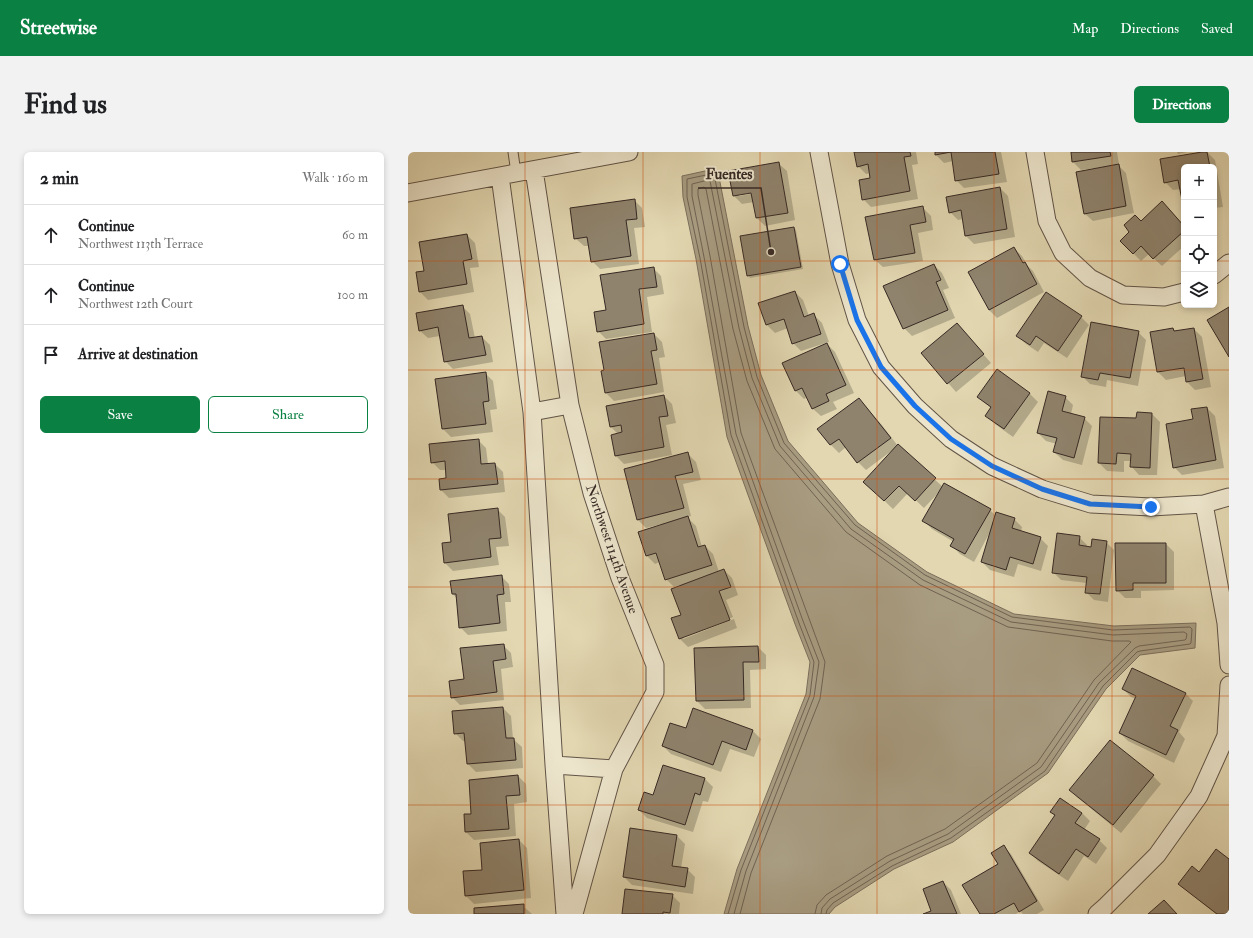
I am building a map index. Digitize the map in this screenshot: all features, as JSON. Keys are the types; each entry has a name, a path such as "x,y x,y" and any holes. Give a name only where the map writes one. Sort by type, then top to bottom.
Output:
{"street":[{"path":"408,193 629,152"},
{"path":"819,152 840,264 857,320 881,367 915,406 951,439 992,466 1042,489 1090,504 1151,507 1204,504 1229,497"},
{"path":"1036,152 1047,220 1063,253 1090,278 1123,295 1164,297 1181,293"},
{"name":"Northwest 114th Avenue","path":"534,170 570,405 592,494 615,564 654,665 655,692 614,769 574,914"},
{"path":"500,176 532,412 554,765 565,914"},
{"path":"1217,273 1229,263"},
{"path":"532,412 570,405"},
{"path":"1204,504 1226,623 1229,665"},
{"path":"1097,914 1105,908 1157,855 1199,796 1227,737 1229,686"},
{"path":"554,765 614,769"}],"lane":[{"path":"513,152 516,173"}],"water":[{"path":"714,169 719,177 748,326 761,375 788,441 858,523 927,572 1014,614 1114,626 1196,623 1195,648 1140,655 1106,689 1048,773 953,842 894,869 835,907 829,914 724,914 737,869 806,694 810,662 727,437 696,259 683,197 682,176"}],"building":[{"path":"854,152 910,152 911,156 904,157 910,191 862,200 859,180 870,178 868,164 857,167"},
{"path":"935,152 951,152 935,155"},
{"path":"951,152 995,152 999,174 955,181"},
{"path":"1071,152 1110,152 1111,156 1072,162"},
{"path":"1207,152 1209,164 1181,164 1181,195 1178,180 1164,183 1160,159"},
{"path":"779,162 788,213 756,218 751,193 733,196 728,171"},
{"path":"1119,164 1126,206 1084,214 1076,172"},
{"path":"1000,187 1007,229 965,236 961,210 949,213 946,197"},
{"path":"635,199 637,219 626,220 631,256 591,262 587,237 574,239 570,208"},
{"path":"1162,201 1181,223 1181,234 1153,259 1141,246 1133,254 1120,241 1129,232 1124,225 1135,215 1141,221"},
{"path":"923,206 926,222 910,225 915,253 874,260 865,217"},
{"path":"794,227 801,267 747,276 740,236"},
{"path":"467,234 472,259 463,261 467,284 419,292 416,272 424,271 419,242"},
{"path":"1014,247 1023,263 1025,262 1037,284 989,310 968,272"},
{"path":"934,264 941,280 936,282 948,310 903,329 883,286"},
{"path":"654,267 657,287 639,289 644,324 597,332 594,312 606,310 600,275"},
{"path":"795,291 804,317 814,313 821,334 792,344 784,319 766,325 758,303"},
{"path":"1046,292 1082,316 1058,351 1036,336 1030,345 1016,336"},
{"path":"463,305 469,338 482,336 486,355 444,362 438,327 419,331 416,313"},
{"path":"1229,307 1229,357 1207,320"},
{"path":"1091,322 1139,331 1130,378 1100,373 1098,380 1081,377"},
{"path":"957,323 984,354 947,384 921,353"},
{"path":"1173,328 1174,331 1194,328 1203,379 1186,382 1184,368 1157,372 1150,332"},
{"path":"654,333 657,350 651,351 657,384 605,393 601,371 604,370 599,342"},
{"path":"827,343 846,385 826,394 829,401 812,409 802,388 795,391 782,363"},
{"path":"997,369 1030,393 1004,429 985,416 991,407 977,397"},
{"path":"486,372 489,401 483,402 486,424 442,429 435,379"},
{"path":"1048,391 1066,396 1062,411 1085,417 1074,458 1053,452 1057,438 1037,433"},
{"path":"664,395 668,416 659,417 664,447 615,456 611,435 622,432 621,425 610,427 606,406"},
{"path":"859,398 891,438 857,463 839,439 830,445 817,429"},
{"path":"1207,407 1216,460 1173,468 1166,424 1193,419 1191,409"},
{"path":"1137,412 1152,413 1150,468 1130,467 1131,454 1117,453 1116,464 1098,463 1100,417 1136,418"},
{"path":"479,439 481,464 495,463 498,484 440,490 439,479 446,478 445,461 431,463 429,444"},
{"path":"898,444 936,478 915,501 899,486 884,501 863,482"},
{"path":"688,452 693,472 675,476 684,508 637,520 624,469"},
{"path":"944,483 991,509 965,554 950,546 954,539 922,521"},
{"path":"498,508 501,538 489,539 491,557 444,563 442,543 451,542 448,514"},
{"path":"996,512 1015,518 1012,528 1041,537 1033,564 1010,557 1006,570 981,562"},
{"path":"688,516 698,547 705,545 712,565 665,580 656,553 646,556 638,532"},
{"path":"1057,533 1080,536 1079,545 1091,547 1092,539 1107,541 1100,594 1085,593 1087,577 1052,573"},
{"path":"1115,543 1166,543 1166,583 1133,583 1133,590 1116,591"},
{"path":"724,569 731,587 719,591 730,620 679,639 671,618 681,615 671,589"},
{"path":"502,575 504,594 497,595 500,623 459,628 456,594 452,594 450,581"},
{"path":"504,644 506,659 493,661 497,692 451,698 449,681 464,679 460,648"},
{"path":"758,646 759,662 743,662 744,700 696,701 694,648"},
{"path":"1132,668 1186,693 1170,726 1178,730 1166,755 1119,733 1136,696 1122,689"},
{"path":"503,707 506,738 514,738 516,760 467,764 464,733 454,734 452,711"},
{"path":"693,708 753,730 746,750 722,741 713,765 662,746 670,723 686,728"},
{"path":"1110,740 1154,775 1113,825 1069,790"},
{"path":"663,765 705,778 700,795 695,793 685,825 638,810 644,792 653,795"},
{"path":"518,775 520,795 506,796 509,829 465,832 464,814 471,814 469,780"},
{"path":"1060,798 1082,813 1075,823 1100,839 1088,857 1076,849 1059,874 1029,853 1055,815 1050,812"},
{"path":"630,828 677,835 672,866 688,868 685,887 623,877"},
{"path":"519,839 524,890 465,896 463,871 482,870 480,843"},
{"path":"1004,845 1037,901 1019,912 1014,903 994,914 980,914 962,885 998,864 991,853"},
{"path":"1216,849 1229,859 1229,914 1217,914 1178,884 1192,866 1199,872"},
{"path":"943,881 957,914 923,914 931,911 923,889"},
{"path":"625,889 673,894 670,913 622,914"},
{"path":"1164,900 1177,914 1148,914"},
{"path":"524,904 524,914 474,914 474,908"}],"place":[{"name":"Fuentes","path":"771,252"}],"route":[{"path":"840,264 857,320 881,367 915,406 951,439 992,466 1042,489 1090,504 1151,507"}]}
